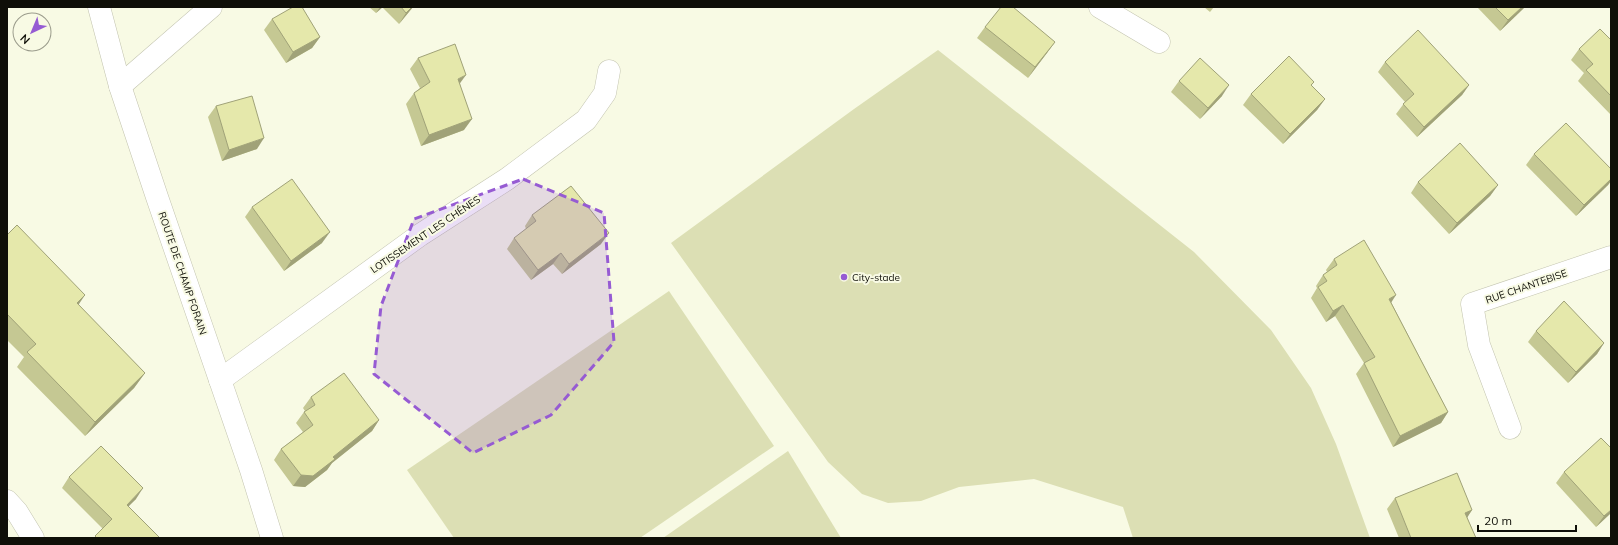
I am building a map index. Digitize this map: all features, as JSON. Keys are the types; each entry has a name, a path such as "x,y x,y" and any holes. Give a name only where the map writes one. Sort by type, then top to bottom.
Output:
{"street":[{"name":"ROUTE DE CHAMP FORAIN","path":"99,7 120,86 251,470 272,538"},
{"path":"120,86 211,7"},
{"path":"1100,7 1159,42"},
{"name":"LOTISSEMENT LES CHÊNES","path":"220,380 420,235 507,179 586,120 605,93 609,71"},
{"name":"RUE CHANTEBISE","path":"1510,428 1479,344 1472,304 1611,257"},
{"path":"7,501 17,512 33,538"}],"highlighted area":[{"path":"523,179 604,213 614,342 551,415 473,453 374,374 381,306 414,219"}],"green space":[{"path":"938,50 1194,252 1271,330 1311,388 1336,444 1370,538 1133,538 1123,507 1034,479 959,487 921,501 888,503 862,494 828,462 671,243 854,109"},
{"path":"669,291 774,446 640,538 454,538 407,470"},
{"path":"788,451 841,538 663,538"}],"building":[{"path":"293,7 302,7 320,37 293,52 272,19"},
{"path":"401,7 412,7 406,13"},
{"path":"1001,7 1013,7 1055,42 1035,67 985,27"},
{"path":"1495,7 1522,7 1508,20"},
{"path":"1600,29 1611,40 1611,96 1586,70 1593,64 1579,49"},
{"path":"1418,30 1469,85 1424,127 1403,104 1414,94 1385,62"},
{"path":"455,44 466,75 458,79 472,119 429,135 414,93 430,82 418,58"},
{"path":"1289,56 1314,82 1311,85 1325,99 1290,134 1251,94"},
{"path":"1200,58 1229,85 1208,108 1179,81"},
{"path":"252,96 264,138 229,150 216,106"},
{"path":"1566,123 1611,169 1611,179 1584,205 1534,154"},
{"path":"1460,143 1498,185 1457,223 1418,182"},
{"path":"292,179 330,232 291,261 252,207"},
{"path":"571,186 609,233 569,264 561,253 538,270 514,238 536,221 532,215"},
{"path":"17,225 85,295 77,303 145,373 95,422 27,352 36,344 7,314 7,235"},
{"path":"1364,240 1396,295 1389,299 1448,412 1400,436 1364,363 1375,357 1343,305 1333,311 1318,287 1327,281 1323,275 1337,265 1334,259"},
{"path":"1564,301 1604,343 1576,372 1536,331"},
{"path":"344,373 379,420 333,457 335,459 313,476 301,475 281,449 313,425 304,412 315,405 311,397"},
{"path":"1601,438 1611,448 1611,510 1604,516 1564,472"},
{"path":"101,446 143,488 127,505 160,538 97,538 95,536 112,519 69,477"},
{"path":"1457,473 1472,510 1465,513 1476,538 1411,538 1395,498"}],"place":[{"name":"City-stade","path":"844,277"}]}
